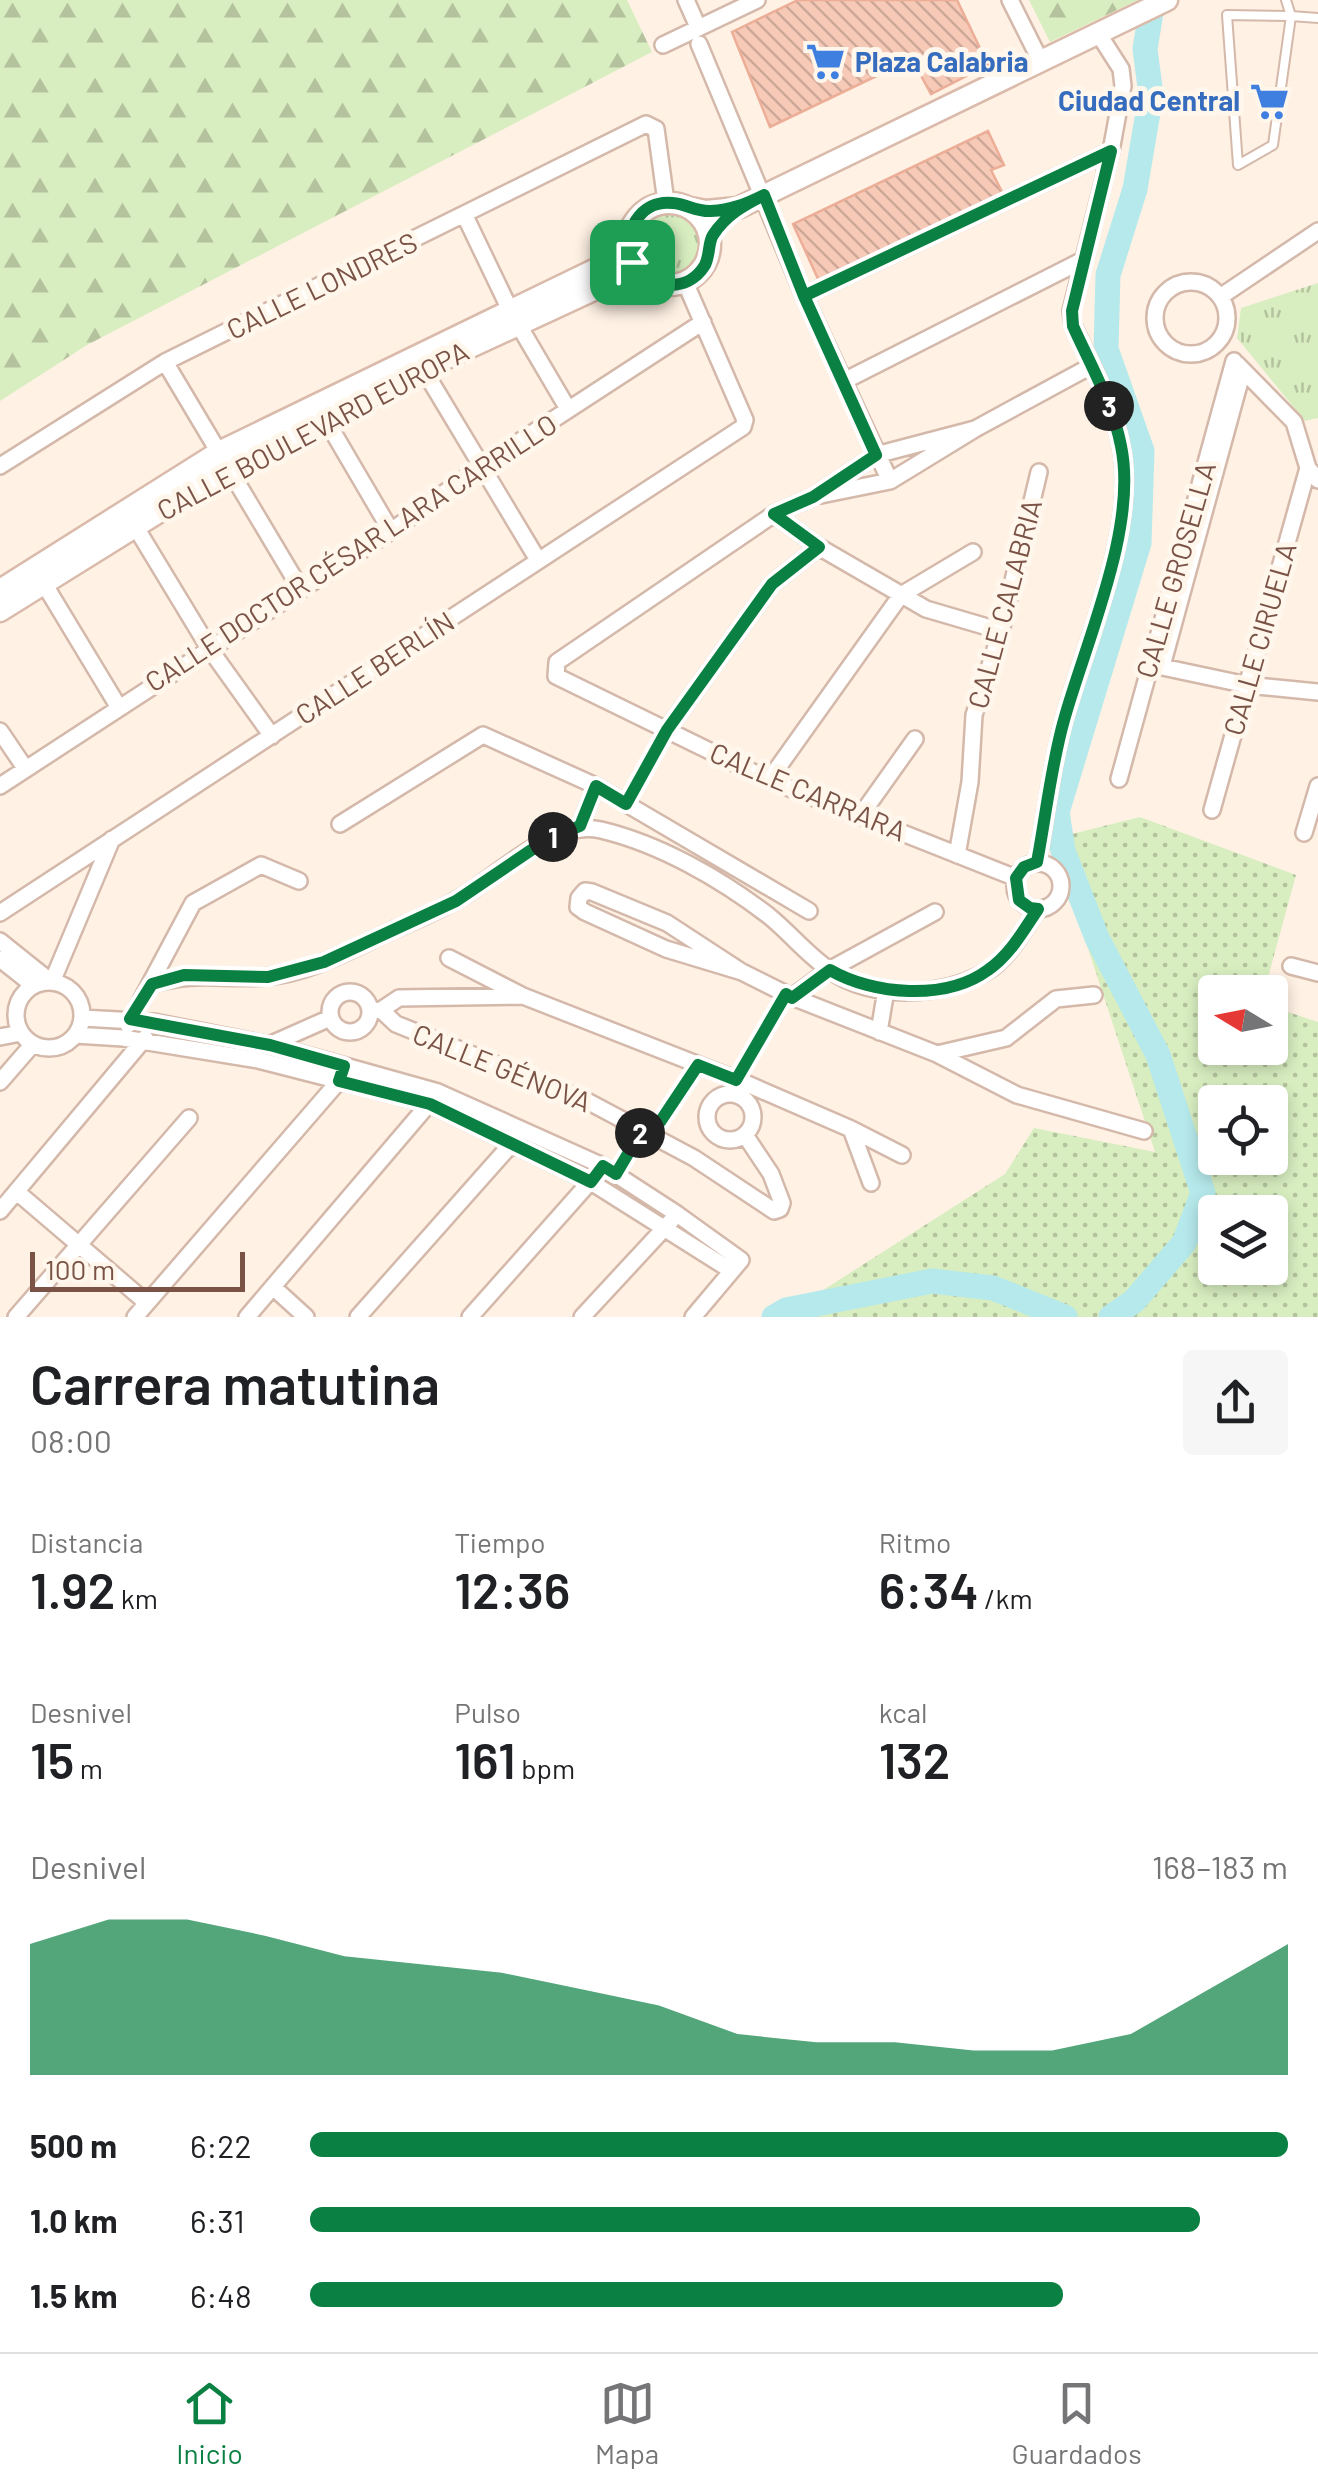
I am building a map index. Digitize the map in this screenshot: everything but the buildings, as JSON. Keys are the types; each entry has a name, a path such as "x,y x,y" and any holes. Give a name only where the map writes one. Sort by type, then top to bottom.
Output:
{"main road":[{"path":"738,208 710,239 705,265 685,282 659,284 633,262 628,238 640,214 666,202 706,212 738,208 1167,0"},
{"path":"690,208 700,216 710,239"},
{"name":"CALLE BOULEVARD EUROPA","path":"0,610 39,577 223,461 633,262"},
{"name":"CALLE BOULEVARD EUROPA","path":"0,590 39,577"}],"street":[{"path":"686,0 804,296 890,481"},
{"path":"663,45 698,36 757,0"},
{"path":"1010,0 1041,62"},
{"path":"1037,862 1062,725 1116,545 1125,482 1114,418 1073,326 1072,311 1123,86 1121,70 1104,30"},
{"name":"CALLE LONDRES","path":"0,466 165,362 646,124 656,129 666,202"},
{"path":"804,296 1111,151"},
{"path":"466,216 515,319 568,409"},
{"path":"1220,297 1318,231"},
{"path":"844,381 1083,260"},
{"path":"685,282 703,322"},
{"path":"1201,283 1220,297 1227,316 1216,344 1206,351 1181,352 1162,338 1156,314 1166,292 1176,285 1201,283"},
{"name":"CALLE DOCTOR CÉSAR LARA CARRILLO","path":"0,786 391,532 482,466 703,322"},
{"name":"CALLE BERLÍN","path":"0,912 743,427 745,420 703,322"},
{"path":"1216,344 1294,422 1313,474"},
{"path":"165,362 300,588"},
{"path":"419,363 538,560"},
{"name":"CALLE GROSELLA","path":"1120,779 1239,365"},
{"path":"813,497 890,481 1091,366"},
{"path":"321,412 391,532"},
{"path":"774,514 813,497 876,455 975,429"},
{"name":"CALLE CALABRIA","path":"957,855 970,782 974,715 1001,631 1039,472"},
{"name":"CALLE CIRUELA","path":"1212,810 1313,474"},
{"path":"774,514 819,547 926,609 1001,631"},
{"name":"CALLE CARRARA","path":"774,514 557,662 556,676 768,780 1016,878"},
{"path":"131,519 209,648 272,736"},
{"path":"667,730 772,584 819,547"},
{"path":"768,780 901,596 972,552"},
{"path":"39,577 118,706"},
{"path":"1155,665 1247,685 1318,692"},
{"path":"0,731 24,768"},
{"path":"340,824 483,735 596,786 809,911"},
{"path":"861,814 914,740"},
{"path":"580,826 596,786"},
{"path":"1304,833 1318,786"},
{"path":"152,984 184,975 268,977 324,962 456,901 549,838 580,826 646,844 702,872 768,916 830,970 848,981 886,990 940,990 986,972 1012,947 1038,909"},
{"path":"0,959 45,983 70,989 77,997 82,1018 76,1034 60,1046 42,1048 27,1039 8,1018 20,998 45,983 112,839"},
{"path":"702,872 713,857"},
{"path":"1037,862 1056,872 1061,886 1052,905 1038,909 1019,900 1016,878 1024,867 1037,862"},
{"path":"123,1038 193,902 261,865 299,881"},
{"path":"742,972 666,949 578,908 578,898 592,892 666,923 742,972 789,996 936,1054 1017,1095 1144,1131"},
{"path":"789,996 935,912"},
{"path":"0,942 45,983"},
{"path":"449,958 522,996 698,1065 740,1087 851,1128 902,1156"},
{"path":"1291,966 1318,973"},
{"path":"878,1032 886,990"},
{"path":"375,1011 365,998 346,992 331,1004 330,1018 343,1031 356,1031 375,1011 398,998 522,996"},
{"path":"936,1054 1006,1038 1056,998 1094,995"},
{"name":"CALLE GÉNOVA","path":"375,1011 396,1024 587,1101 694,1158 774,1211 780,1209 782,1203 771,1174 745,1134"},
{"path":"82,1018 154,1022 270,1045 342,1073 434,1098 523,1130 609,1170 678,1214 737,1266"},
{"path":"258,1060 270,1045 330,1018"},
{"path":"0,1211 143,1041 154,1022"},
{"path":"76,1034 342,1073"},
{"path":"0,1038 27,1039"},
{"path":"0,1082 27,1039"},
{"path":"135,1317 342,1073"},
{"path":"740,1087 753,1119 745,1134 728,1140 720,1138 708,1124 710,1107 715,1100 740,1087"},
{"path":"434,1098 511,1146 591,1182 737,1266"},
{"path":"248,1317 434,1098"},
{"path":"16,1317 190,1118"},
{"path":"851,1128 872,1184"},
{"path":"358,1317 523,1130"},
{"path":"470,1317 591,1182 609,1170"},
{"path":"17,1192 146,1303"},
{"path":"582,1317 678,1214"},
{"path":"693,1317 737,1266"},
{"path":"273,1287 306,1317"}],"lane":[{"path":"1286,0 1292,16 1273,145 1238,165 1227,15 1292,16 1318,18"}],"path":[{"path":"626,804 667,730"},
{"path":"740,1087 789,996"},
{"path":"609,1170 642,1130 660,1122 698,1065"}],"green space":[{"path":"0,0 627,0 652,52 87,345 0,401"},
{"path":"1029,0 1138,0 1050,42"},
{"path":"670,208 693,218 703,241 693,264 670,274 647,264 637,241 647,218"},
{"path":"1318,283 1318,418 1305,421 1237,338 1241,308"},
{"path":"1140,817 1296,875 1269,975 1198,975 1198,1065 1288,1065 1288,1012 1318,1022 1318,1317 781,1317 1005,1174 1034,1128 1155,1152 1052,839"}],"waterway":[{"path":"1111,1317 1134,1301 1184,1243 1203,1193 1158,1055 1097,938 1063,851 1057,812 1139,543 1142,451 1106,349 1108,275 1135,189 1151,95 1145,49 1153,0"},
{"path":"774,1317 786,1310 932,1281 993,1288 1065,1317"}],"place":[{"name":"Plaza Calabria","path":"825,62"},
{"name":"Ciudad Central","path":"1270,101"}],"route":[{"path":"632,262 628,253 632,225 652,206 678,203 706,212 738,208 764,195 804,296 876,455 813,497 774,514 819,547 772,584 667,730 626,804 596,786 580,826 549,838 456,901 324,962 268,977 184,975 152,984 130,1019 270,1045 344,1066 339,1081 430,1104 591,1182 603,1166 616,1174 642,1130 660,1122 698,1065 736,1080 786,994 792,998 830,970 848,981 886,990 940,990 986,972 1012,947 1038,909 1024,905 1014,886 1019,872 1037,862 1062,725 1116,545 1125,482 1114,418 1073,326 1072,311 1111,151 804,296 764,195 738,208 717,230 710,239 705,265 685,282 659,284 647,279 632,262"}]}
